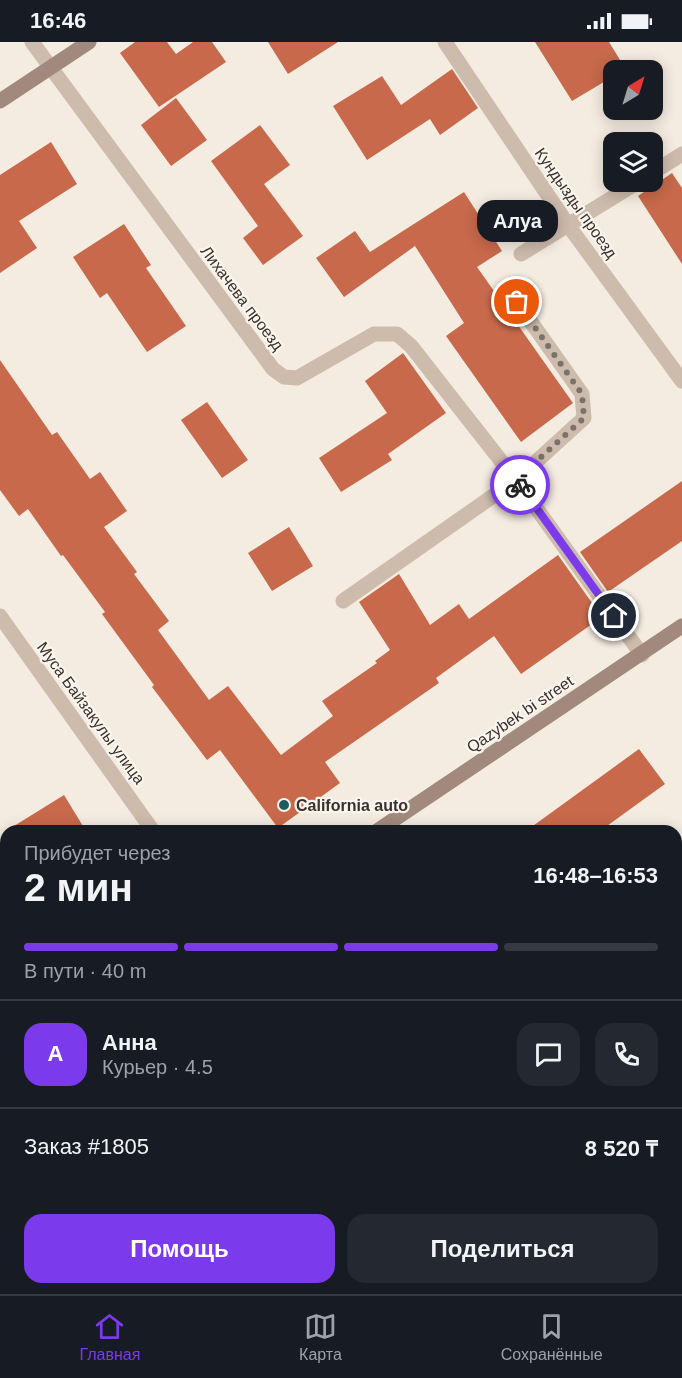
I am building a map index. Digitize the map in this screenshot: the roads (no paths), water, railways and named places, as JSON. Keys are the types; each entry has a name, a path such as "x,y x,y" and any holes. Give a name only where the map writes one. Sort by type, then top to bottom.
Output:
{"main road":[{"path":"0,101 89,42"},
{"name":"Qazybek bi street","path":"386,825 682,626"}],"street":[{"name":"Лихачева проезд","path":"32,42 273,369 284,377 297,378 374,334 397,334 411,346 516,480 642,654"},
{"name":"Кундызды проезд","path":"445,42 568,225 682,381"},
{"path":"663,166 682,154"},
{"path":"521,254 622,192"},
{"path":"343,601 516,480 584,418 582,394 517,302"},
{"name":"Муса Байзакулы улица","path":"0,616 149,825"}],"place":[{"name":"Алуа","path":"517,302"},
{"name":"California auto","path":"284,805"}]}
